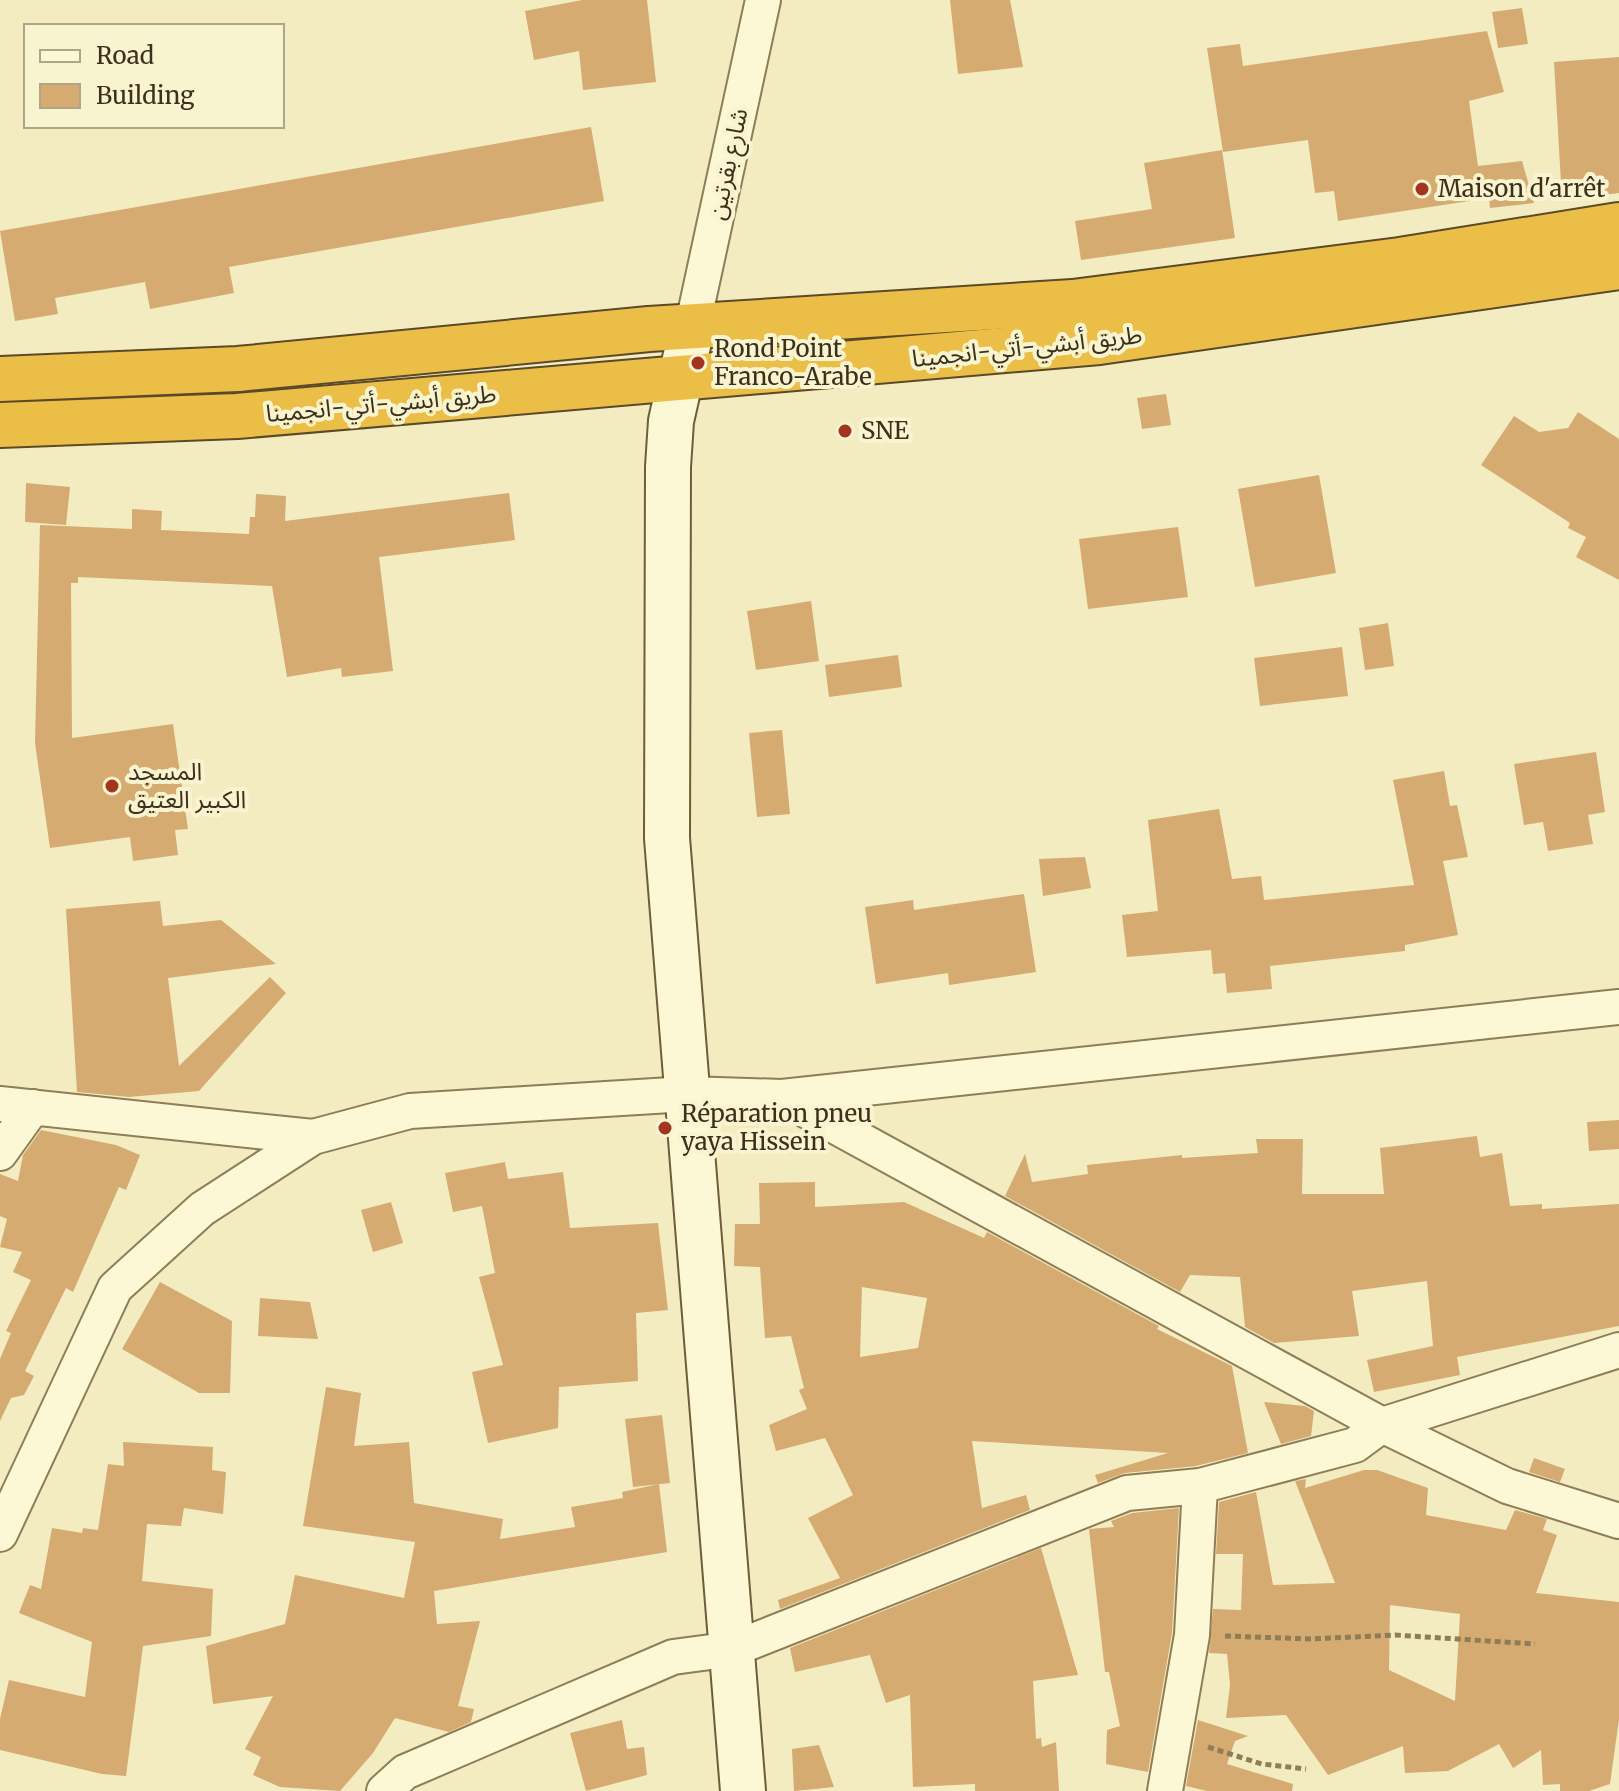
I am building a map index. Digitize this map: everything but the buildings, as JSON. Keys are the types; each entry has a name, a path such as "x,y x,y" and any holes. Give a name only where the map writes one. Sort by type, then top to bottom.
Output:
{"highway":[{"path":"0,379 238,369 692,328 1403,280 1619,225"},
{"name":"طريق أبشي-أتي-انجمينا","path":"0,425 237,416 1099,342 1403,280 1619,267"}],"street":[{"name":"شارع بقرتين","path":"692,328 763,0"},
{"path":"692,328 671,421 668,467 667,838 743,1791"},
{"path":"3,1516 115,1288 202,1209 313,1137 410,1111 687,1094 782,1097 1619,1007"},
{"path":"782,1097 1382,1425 1507,1486 1619,1521"},
{"path":"0,1153 17,1105 313,1137"},
{"path":"398,1785 673,1657 733,1649 1127,1493 1200,1486 1355,1445 1382,1425 1619,1350"},
{"path":"1165,1791 1192,1635 1200,1486"}],"path":[{"path":"1192,1635 1311,1639 1395,1635 1535,1644"},
{"path":"1176,1738 1262,1764 1306,1769"}],"place":[{"name":"Maison d'arrêt","path":"1422,189"},
{"name":"Rond Point Franco-Arabe","path":"698,363"},
{"name":"SNE","path":"845,431"},
{"name":"المسجد الكبير العتيق","path":"112,786"},
{"name":"Réparation pneu yaya Hissein","path":"665,1128"}]}
